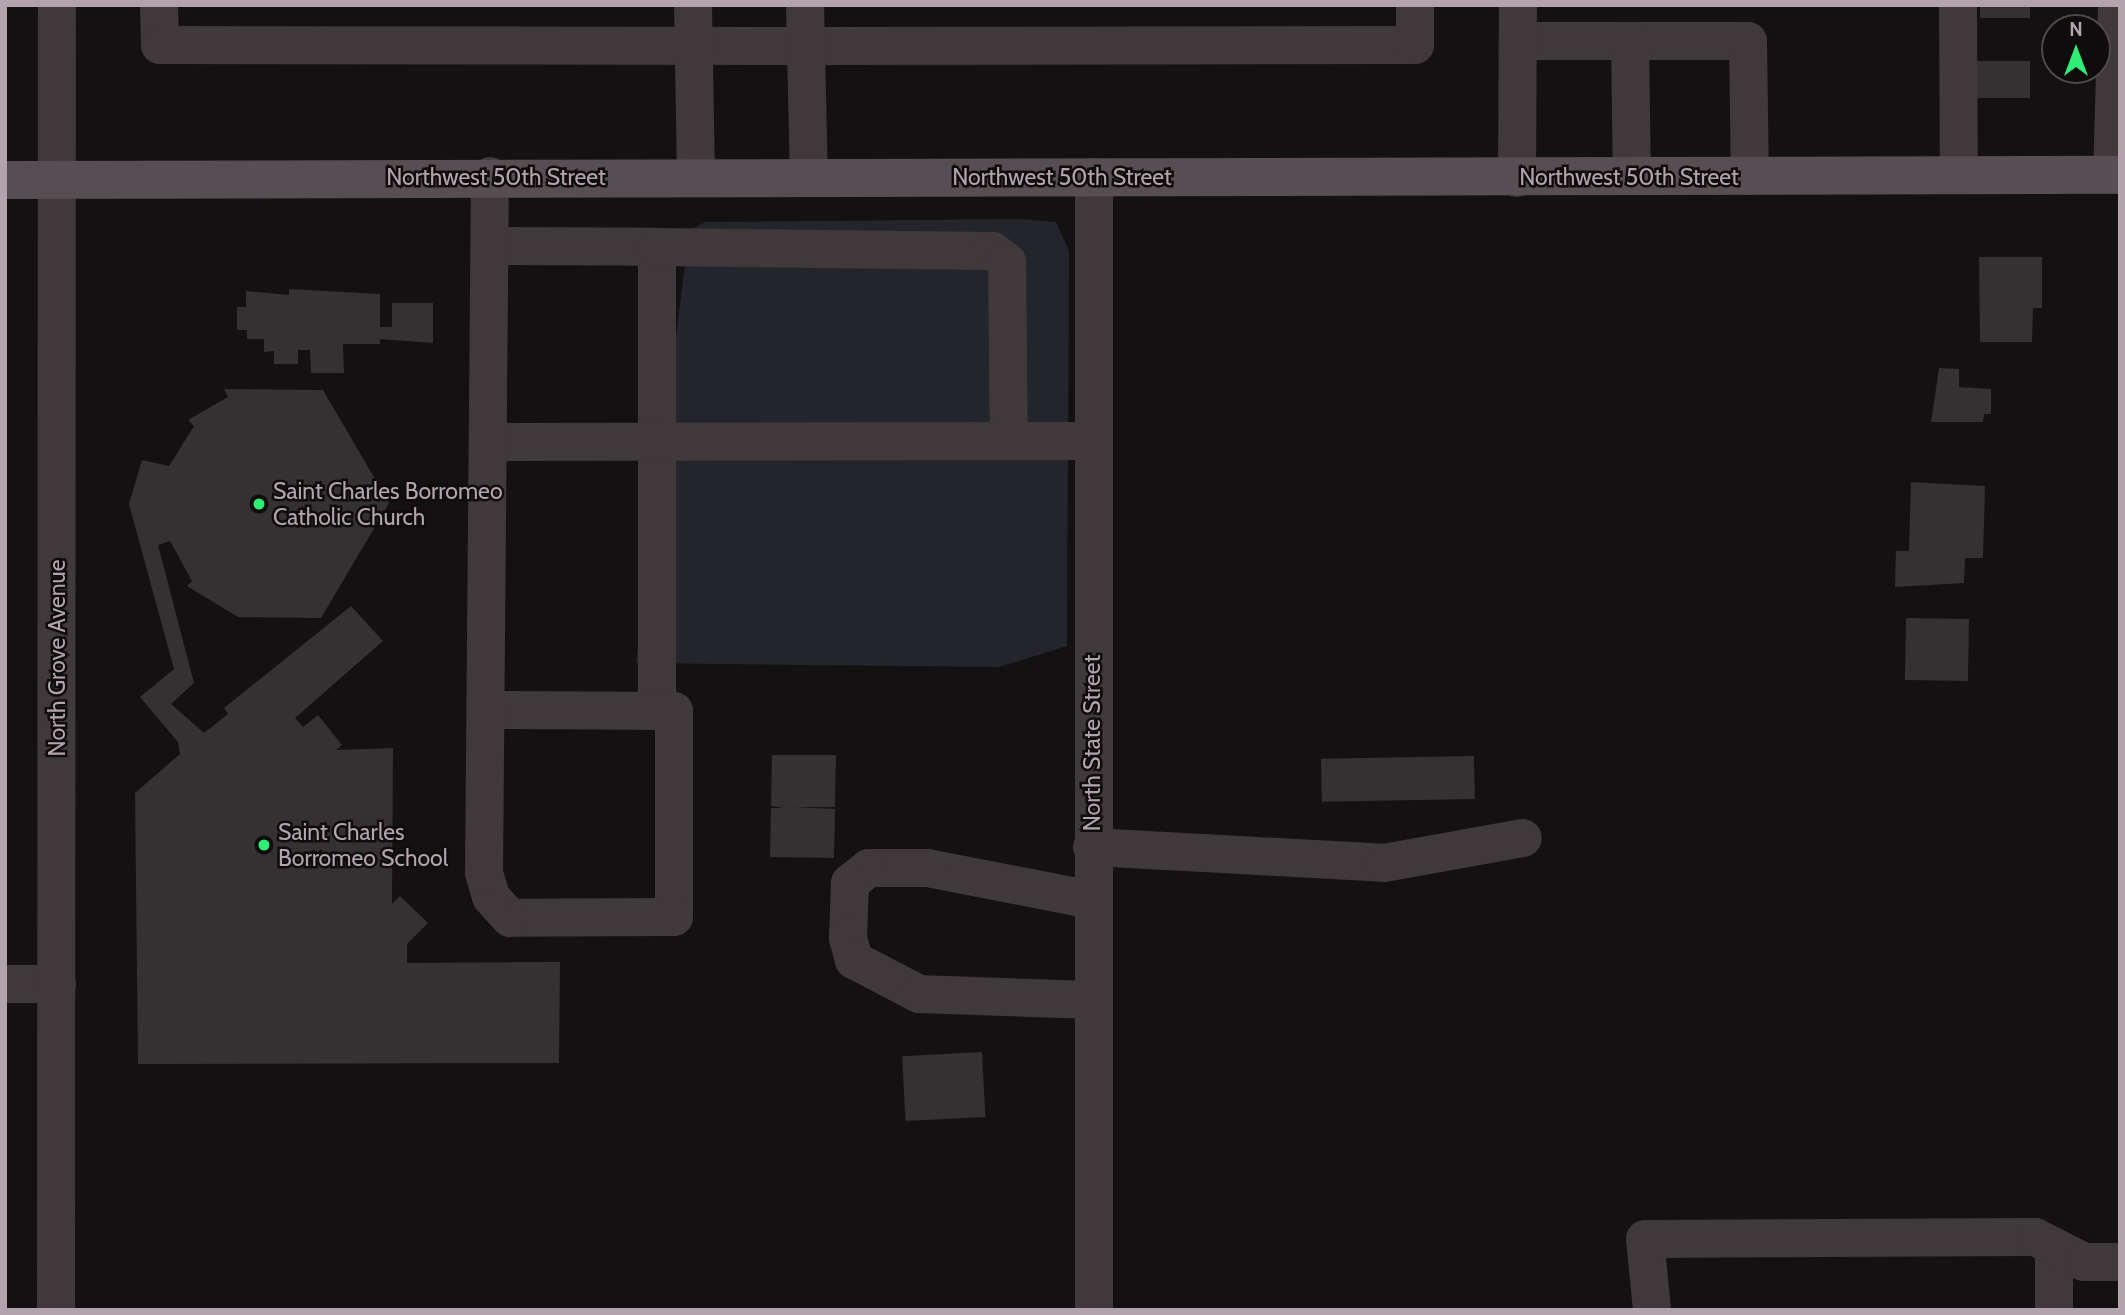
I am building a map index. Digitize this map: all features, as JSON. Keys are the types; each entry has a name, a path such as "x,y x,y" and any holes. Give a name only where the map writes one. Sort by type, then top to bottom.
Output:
{"main road":[{"name":"Northwest 50th Street","path":"5,180 490,176 1517,178 2116,175"}],"street":[{"name":"North Grove Avenue","path":"56,1310 57,5"},
{"path":"159,5 159,45 806,46 1415,45 1415,5"},
{"path":"693,5 696,178"},
{"path":"805,5 809,178"},
{"path":"1958,5 1958,175"},
{"path":"2116,175 2117,5"},
{"path":"1517,178 1518,23 1630,41 1748,41 1750,176"},
{"path":"1630,41 1632,176"},
{"path":"489,710 674,711 674,917 510,918 491,897 484,872 489,710 490,176"},
{"name":"North State Street","path":"1094,177 1094,1310"},
{"path":"490,246 993,251 1007,262 1009,441"},
{"path":"656,247 657,711"},
{"path":"489,442 1092,441"},
{"path":"1092,847 1384,863 1523,838"},
{"path":"1092,900 928,868 869,868 850,883 848,939 854,960 919,994 1093,1000"},
{"path":"5,984 57,984"},
{"path":"1652,1310 1645,1239 2035,1237 2084,1262 2120,1262"},
{"path":"2054,1247 2054,1310"}],"shaded area":[{"path":"1020,219 1056,222 1069,251 1067,646 999,667 636,663 689,231 705,222"}],"building":[{"path":"1980,5 2030,5 2030,18 1980,18"},
{"path":"1967,61 2030,61 2030,98 1967,98"},
{"path":"1979,257 2042,257 2042,308 2033,308 2032,342 1980,342"},
{"path":"289,289 380,294 380,327 392,327 392,303 433,303 433,343 380,339 380,344 343,344 344,373 311,373 310,350 298,350 298,364 274,364 274,351 264,352 264,339 247,339 247,330 237,330 237,307 246,307 246,291 289,295"},
{"path":"1939,368 1959,369 1959,387 1991,389 1991,414 1984,414 1983,422 1931,422"},
{"name":"Saint Charles Borromeo School","path":"224,389 323,390 389,503 321,618 238,617 187,586 192,581 170,541 158,545 194,683 171,704 204,733 228,714 224,708 351,606 383,641 295,718 303,727 318,715 342,745 336,750 393,748 392,904 400,896 428,923 407,944 407,963 560,962 559,1063 138,1064 135,793 180,754 178,742 140,697 174,669 129,504 142,460 169,466 194,426 188,420 228,397"},
{"path":"1911,482 1985,486 1983,558 1965,558 1964,583 1895,587 1896,551 1909,551"},
{"path":"1906,618 1969,619 1968,681 1905,680"},
{"path":"772,755 836,755 835,807 794,807 835,809 834,858 770,857 771,808 784,808 771,806"},
{"path":"1474,756 1475,799 1322,802 1321,759"},
{"path":"982,1052 985,1117 906,1121 902,1056"}],"place":[{"name":"Saint Charles Borromeo Catholic Church","path":"259,504"},
{"name":"Saint Charles Borromeo School","path":"264,845"}]}
